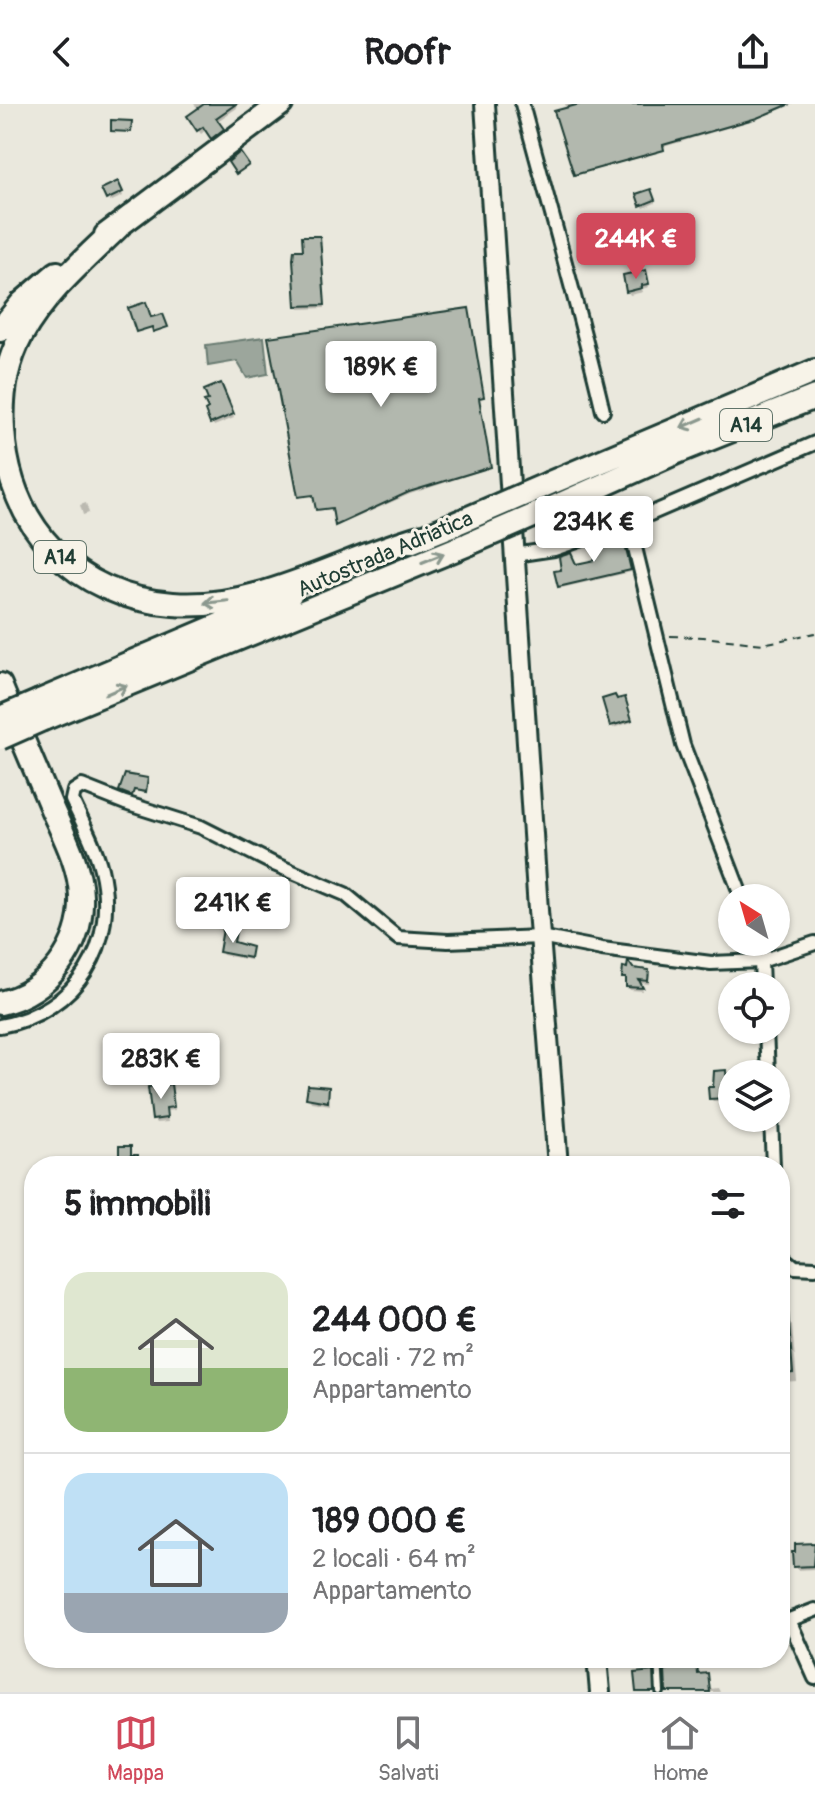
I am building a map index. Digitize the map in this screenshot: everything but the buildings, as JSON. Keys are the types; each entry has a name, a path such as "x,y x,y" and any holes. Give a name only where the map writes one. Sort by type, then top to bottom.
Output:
{"highway":[{"name":"A14","path":"281,104 118,227 33,317 21,337 6,379 2,421 8,470 27,517 49,546 75,570 115,592 172,604 233,600 272,589 388,545 423,536"},
{"path":"0,313 47,272 118,227"},
{"path":"0,330 38,288 118,227"},
{"name":"Autostrada Adriatica","path":"0,738 42,710 237,619 423,536 815,371"},
{"name":"Autostrada Adriatica","path":"0,718 42,710 468,544 677,452 815,397"},
{"path":"0,685 69,848 81,895 74,938 61,964 36,988 21,997 0,1003"}],"main road":[{"path":"485,104 557,1156"},
{"path":"598,1668 600,1692"}],"street":[{"path":"522,104 567,275 583,323 603,411"},
{"path":"514,555 554,549 629,523 815,443"},
{"path":"629,523 683,745 737,884"},
{"path":"0,1026 34,1016 56,1004 73,988 92,962 103,934 106,910 101,868 72,800 74,791 82,786 201,827 274,864 345,894 398,938 448,941 540,937 602,949 711,963 761,961 815,943"},
{"path":"759,956 761,972"},
{"path":"772,1132 773,1156"},
{"path":"790,1263 795,1267 815,1268"},
{"path":"790,1618 815,1610"},
{"path":"790,1631 815,1678"}],"lane":[{"path":"659,1668 660,1692"}],"path":[{"path":"655,636 703,637 763,644 815,633"}],"shaded area":[{"path":"264,337 268,374 247,378 237,361 208,366 206,345"}]}
